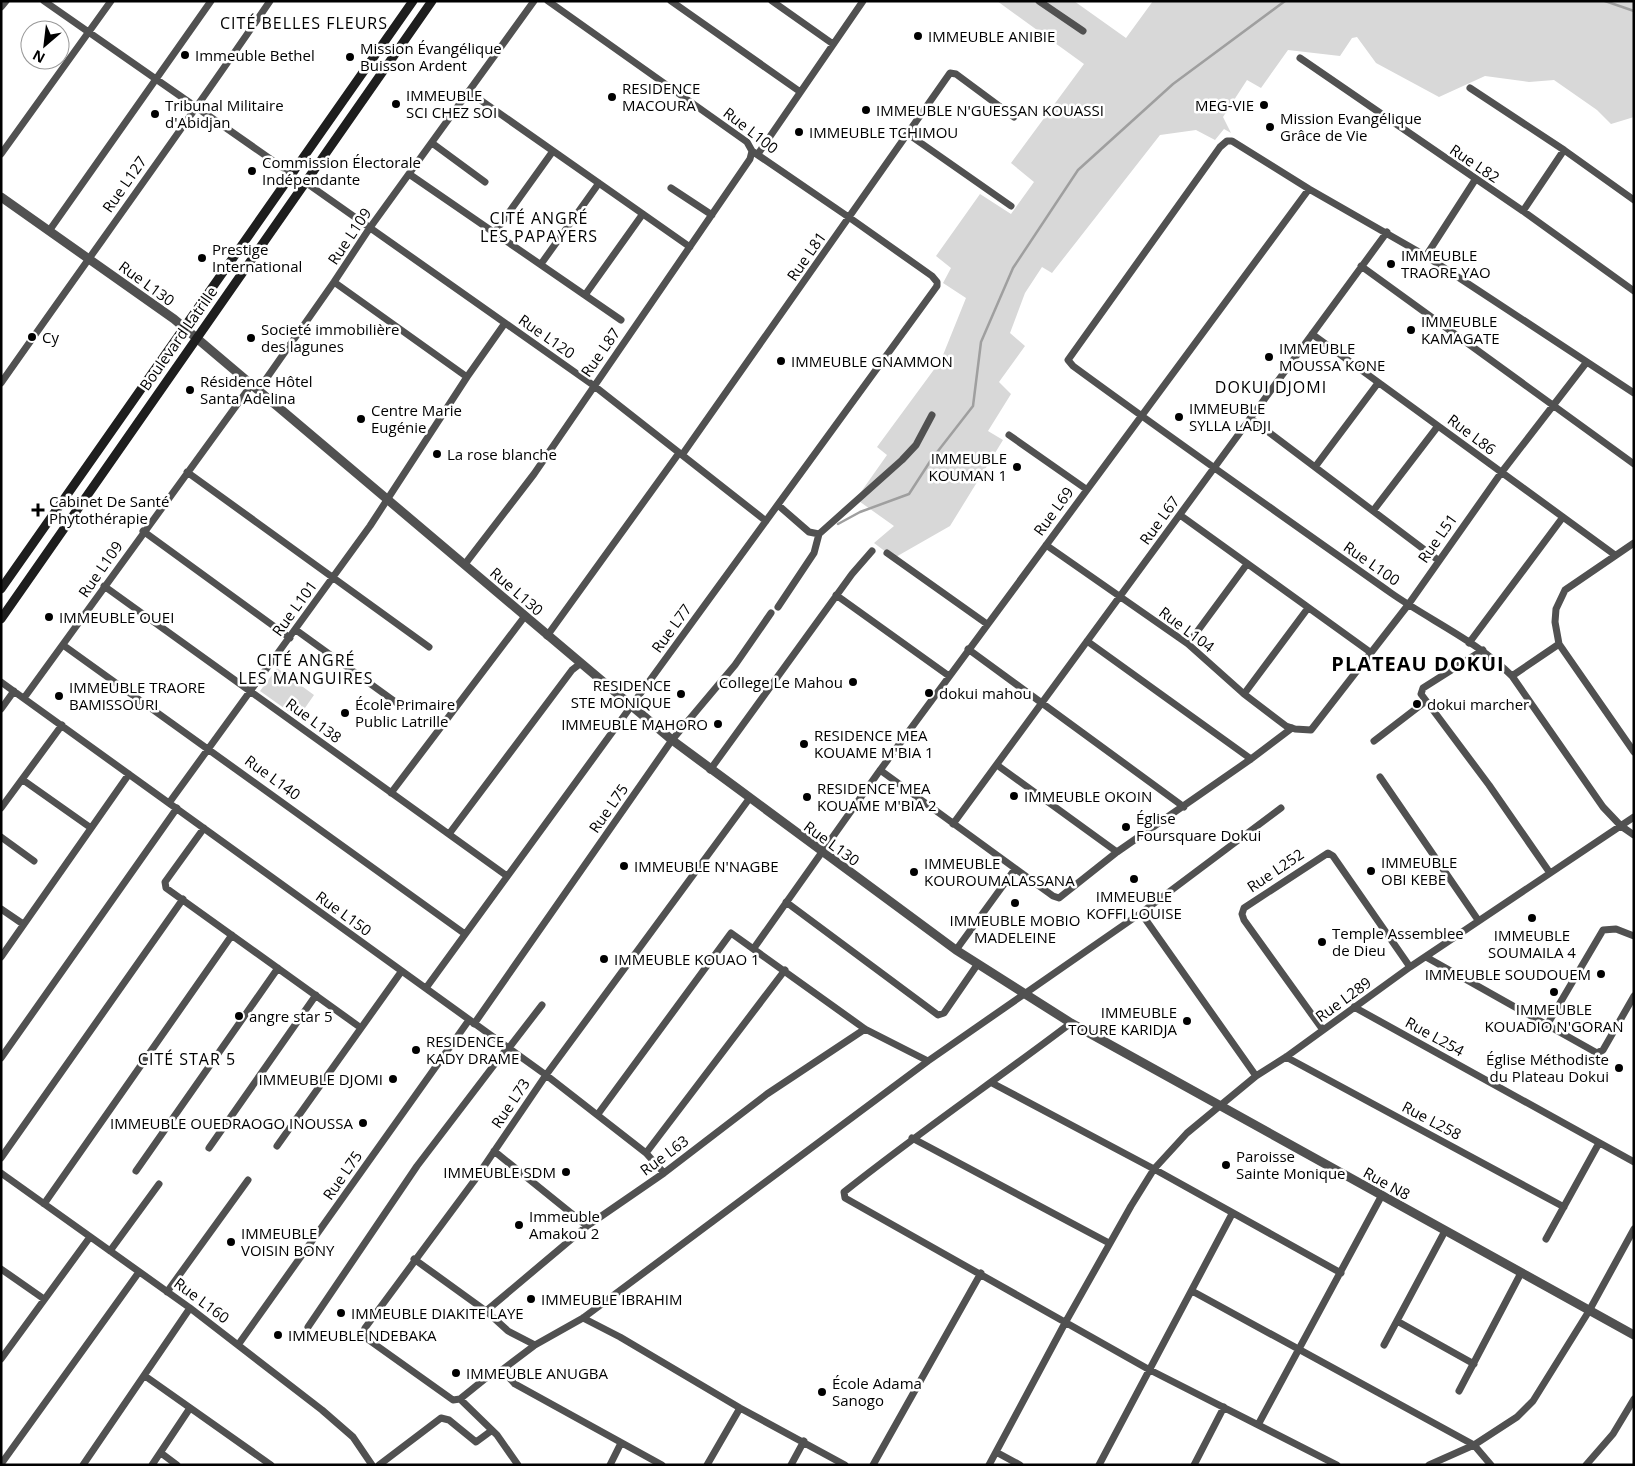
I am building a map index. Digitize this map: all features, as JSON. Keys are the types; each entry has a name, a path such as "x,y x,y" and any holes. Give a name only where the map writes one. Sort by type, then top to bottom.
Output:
{"main road":[{"name":"Boulevard Latrille","path":"1,588 413,1"},
{"name":"Boulevard Latrille","path":"1,618 432,1"}],"street":[{"path":"1,7 6,1"},
{"path":"44,1 292,174"},
{"path":"1,154 111,1"},
{"path":"49,231 211,1"},
{"name":"Rue L127","path":"1,383 195,107 238,50 270,1"},
{"name":"Rue L109","path":"24,698 143,531 334,282 369,229 434,145 534,1"},
{"name":"Rue L100","path":"548,1 747,142 755,153 850,218 937,282"},
{"path":"671,1 799,91"},
{"path":"772,1 833,44"},
{"name":"Rue L87","path":"465,564 534,474 593,385 750,159 863,1"},
{"path":"1040,1 1083,31"},
{"name":"Rue L82","path":"1300,58 1523,211 1634,291"},
{"name":"Rue L81","path":"547,636 850,218 951,73 956,74 1014,117"},
{"path":"1470,88 1564,150 1634,200"},
{"path":"469,92 599,183 640,218 690,247"},
{"path":"908,134 1011,206"},
{"name":"Rue L100","path":"1308,189 1236,142 1228,141 1214,155 1068,360 1073,366 1213,468 1408,605 1484,650 1512,676 1603,807 1621,826 1634,835"},
{"path":"434,145 485,182"},
{"path":"1523,211 1564,150"},
{"path":"495,232 553,151"},
{"path":"410,174 621,320"},
{"path":"1426,256 1476,180"},
{"name":"Rue L120","path":"305,182 369,229 593,385 766,521"},
{"path":"541,264 599,183"},
{"path":"671,188 712,215"},
{"path":"1308,189 1387,232 1426,256 1634,393"},
{"name":"Rue L69","path":"754,948 968,649 1308,189"},
{"name":"Rue L130","path":"1,197 184,327 465,564 547,636 710,770 956,950 1023,994"},
{"path":"586,295 640,218"},
{"name":"Rue L67","path":"953,824 1387,232"},
{"path":"1361,266 1634,464"},
{"path":"334,282 467,377"},
{"name":"Rue L77","path":"426,988 935,290 937,282"},
{"name":"Rue L101","path":"169,803 370,526 467,377 505,323"},
{"name":"Rue L86","path":"1312,334 1615,555"},
{"name":"Rue L51","path":"1311,730 1408,605 1501,473 1586,363"},
{"path":"1315,467 1378,382"},
{"path":"778,607 814,553 819,534 902,460 916,444 932,415"},
{"path":"1250,418 1438,560"},
{"path":"1373,511 1438,426"},
{"path":"1009,435 1086,489"},
{"path":"187,472 429,647"},
{"path":"778,505 809,532 819,534"},
{"path":"1180,514 1370,652"},
{"path":"1469,642 1563,517"},
{"path":"143,531 290,638"},
{"path":"1634,543 1565,590 1556,609 1555,622 1559,644 1634,752"},
{"name":"Rue L104","path":"1046,545 1188,644 1244,694 1286,726 1311,730"},
{"path":"710,770 836,595 872,551"},
{"path":"887,553 987,624"},
{"path":"1188,644 1247,564"},
{"name":"Rue L138","path":"104,586 507,876"},
{"path":"836,595 949,676"},
{"path":"1244,694 1308,608"},
{"name":"Rue L75","path":"238,1345 672,740 735,665 771,613"},
{"path":"391,793 525,616"},
{"path":"296,630 401,706"},
{"path":"1087,641 1251,759"},
{"path":"1512,676 1559,644"},
{"name":"Rue L140","path":"63,645 465,934"},
{"path":"968,649 1184,807"},
{"path":"1484,650 1420,692 1479,771 1550,872"},
{"path":"449,834 572,670 581,663"},
{"name":"Rue L150","path":"1,682 546,1075 646,1153 664,1173"},
{"path":"1,708 14,691"},
{"path":"1374,741 1426,701"},
{"path":"1,808 62,725"},
{"path":"880,770 1057,898 1117,852 1184,807 1292,728"},
{"path":"996,765 1117,852"},
{"path":"1,957 129,774"},
{"path":"1380,777 1478,920"},
{"path":"22,780 90,828"},
{"name":"Rue L73","path":"457,1400 366,1338 363,1333 414,1259 494,1151 546,1075 749,799"},
{"path":"1,1058 177,808"},
{"path":"518,1465 492,1431 457,1400 535,1345 583,1318 928,1061 1141,913 1281,808"},
{"name":"Rue L289","path":"989,1465 1109,1243 1154,1169 1187,1134 1219,1104 1256,1076 1286,1057 1478,920 1634,817"},
{"path":"204,828 165,882 166,888 361,1028"},
{"path":"1,837 34,860"},
{"name":"Rue L252","path":"1323,1030 1244,920 1242,914 1244,908 1328,853 1333,856 1410,967"},
{"path":"956,950 1015,869"},
{"path":"1,1158 182,899"},
{"path":"786,902 938,1015 944,1013 977,965"},
{"path":"1,909 23,924"},
{"path":"1141,913 1256,1076"},
{"path":"1547,1025 1603,930 1616,929 1634,936"},
{"path":"598,1114 729,934 734,933 865,1029 928,1061"},
{"path":"44,1204 232,935"},
{"path":"1426,957 1598,1053 1603,1050 1632,1005 1634,996"},
{"path":"136,1171 278,968"},
{"path":"646,1153 785,970"},
{"path":"277,1146 401,972"},
{"name":"Rue N8","path":"1023,994 1071,1024 1219,1104 1634,1335"},
{"path":"209,1148 316,995"},
{"path":"308,1327 417,1166 542,1004"},
{"name":"Rue L254","path":"1354,1007 1634,1162"},
{"path":"1071,1024 992,1083 912,1138 844,1192 843,1195 845,1198 981,1273 1148,1369 1258,1423 1337,1465"},
{"name":"Rue L63","path":"486,1311 587,1226 664,1173 767,1094 865,1029"},
{"name":"Rue L258","path":"1286,1057 1564,1207"},
{"path":"992,1083 1154,1169 1341,1273"},
{"path":"912,1138 1109,1243"},
{"path":"1546,1239 1598,1143"},
{"path":"494,1151 587,1226"},
{"name":"Rue L160","path":"1,1173 190,1308 322,1410 353,1437 372,1465"},
{"path":"167,1292 248,1180"},
{"path":"110,1251 159,1184"},
{"path":"1258,1423 1382,1195"},
{"path":"1100,1465 1148,1369 1192,1291 1232,1214"},
{"path":"1429,1465 1474,1445 1517,1417 1533,1401 1589,1310 1634,1229"},
{"path":"1384,1346 1445,1231"},
{"path":"1,1359 90,1236"},
{"path":"414,1259 486,1311 508,1331 535,1345"},
{"path":"1,1270 44,1299"},
{"path":"1,1464 139,1272"},
{"path":"873,1465 981,1273"},
{"path":"1459,1391 1521,1273"},
{"path":"1192,1291 1474,1445 1491,1465"},
{"path":"83,1465 190,1308"},
{"path":"583,1318 620,1336 740,1408 804,1441 845,1465"},
{"path":"1397,1321 1474,1364"},
{"path":"502,1370 515,1384 662,1465"},
{"path":"145,1376 270,1465"},
{"path":"1586,1465 1613,1434 1634,1399"},
{"path":"1194,1465 1224,1407"},
{"path":"152,1465 190,1408"},
{"path":"707,1465 740,1408"},
{"path":"379,1465 440,1418 449,1420 476,1442 492,1431"},
{"path":"791,1465 804,1441"},
{"path":"610,1465 621,1443"},
{"path":"996,1452 1020,1465"},
{"path":"160,1453 178,1465"}],"shaded area":[{"path":"997,1 1074,1 1126,38 1153,1 1634,1 1634,117 1611,124 1597,110 1554,80 1529,82 1485,76 1439,97 1376,63 1357,37 1352,38 1340,56 1288,50 1261,88 1247,80 1223,117 1231,133 1224,129 1215,140 1196,130 1160,135 1052,273 1042,267 1025,293 1010,333 1025,346 999,382 1011,394 988,431 1003,440 950,526 894,558 874,543 894,526 856,499 887,455 877,447 941,360 966,298 943,283 951,268 936,256 980,194 1011,214 1034,182 1011,163 1084,64"},
{"path":"277,668 314,695 298,718 260,691"}],"waterway":[{"path":"838,524 860,512 909,494 931,460 973,406 981,342 1013,268 1078,170 1173,84 1285,1"},
{"path":"1605,1 1634,11"}],"place":[{"name":"IMMEUBLE ANIBIE","path":"918,36"},
{"name":"Immeuble Bethel","path":"185,55"},
{"name":"Mission Évangélique Buisson Ardent","path":"350,57"},
{"name":"RESIDENCE MACOURA","path":"612,97"},
{"name":"IMMEUBLE SCI CHEZ SOI","path":"396,104"},
{"name":"MEG-VIE","path":"1264,105"},
{"name":"IMMEUBLE N'GUESSAN KOUASSI","path":"866,110"},
{"name":"Tribunal Militaire d'Abidjan","path":"155,114"},
{"name":"Mission Evangélique Grâce de Vie","path":"1270,127"},
{"name":"IMMEUBLE TCHIMOU","path":"799,132"},
{"name":"Commission Électorale Indépendante","path":"252,171"},
{"name":"Prestige International","path":"202,258"},
{"name":"IMMEUBLE TRAORE YAO","path":"1391,264"},
{"name":"IMMEUBLE KAMAGATE","path":"1411,330"},
{"name":"Cy","path":"32,337"},
{"name":"Societé immobilière des lagunes","path":"251,338"},
{"name":"IMMEUBLE MOUSSA KONE","path":"1269,357"},
{"name":"IMMEUBLE GNAMMON","path":"781,361"},
{"name":"Résidence Hôtel Santa Adelina","path":"190,390"},
{"name":"IMMEUBLE SYLLA LADJI","path":"1179,417"},
{"name":"Centre Marie Eugénie","path":"361,419"},
{"name":"La rose blanche","path":"437,454"},
{"name":"IMMEUBLE KOUMAN 1","path":"1017,467"},
{"name":"Cabinet De Santé Phytothérapie","path":"38,510"},
{"name":"IMMEUBLE OUEI","path":"49,617"},
{"name":"College Le Mahou","path":"853,682"},
{"name":"dokui mahou","path":"929,693"},
{"name":"RESIDENCE STE MONIQUE","path":"681,694"},
{"name":"IMMEUBLE TRAORE BAMISSOURI","path":"59,696"},
{"name":"dokui marcher","path":"1417,704"},
{"name":"École Primaire Public Latrille","path":"345,713"},
{"name":"IMMEUBLE MAHORO","path":"718,724"},
{"name":"RESIDENCE MEA KOUAME M'BIA 1","path":"804,744"},
{"name":"IMMEUBLE OKOIN","path":"1014,796"},
{"name":"RESIDENCE MEA KOUAME M'BIA 2","path":"807,797"},
{"name":"Église Foursquare Dokui","path":"1126,827"},
{"name":"IMMEUBLE N'NAGBE","path":"624,866"},
{"name":"IMMEUBLE OBI KEBE","path":"1371,871"},
{"name":"IMMEUBLE KOUROUMALASSANA","path":"914,872"},
{"name":"IMMEUBLE KOFFI LOUISE","path":"1134,879"},
{"name":"IMMEUBLE MOBIO MADELEINE","path":"1015,903"},
{"name":"IMMEUBLE SOUMAILA 4","path":"1532,918"},
{"name":"Temple Assemblee de Dieu","path":"1322,942"},
{"name":"IMMEUBLE KOUAO 1","path":"604,959"},
{"name":"IMMEUBLE SOUDOUEM","path":"1601,974"},
{"name":"IMMEUBLE KOUADIO N'GORAN","path":"1554,992"},
{"name":"angre star 5","path":"239,1016"},
{"name":"IMMEUBLE TOURE KARIDJA","path":"1187,1021"},
{"name":"RESIDENCE KADY DRAME","path":"416,1050"},
{"name":"Église Méthodiste du Plateau Dokui","path":"1619,1068"},
{"name":"IMMEUBLE DJOMI","path":"393,1079"},
{"name":"IMMEUBLE OUEDRAOGO INOUSSA","path":"363,1123"},
{"name":"Paroisse Sainte Monique","path":"1226,1165"},
{"name":"IMMEUBLE SDM","path":"566,1172"},
{"name":"Immeuble Amakou 2","path":"519,1225"},
{"name":"IMMEUBLE VOISIN BONY","path":"231,1242"},
{"name":"IMMEUBLE IBRAHIM","path":"531,1299"},
{"name":"IMMEUBLE DIAKITE LAYE","path":"341,1313"},
{"name":"IMMEUBLE NDEBAKA","path":"278,1335"},
{"name":"IMMEUBLE ANUGBA","path":"456,1373"},
{"name":"École Adama Sanogo","path":"822,1392"}],"district":[{"name":"CITÉ BELLES FLEURS","path":"304,23"},
{"name":"CITÉ ANGRÉ LES PAPAYERS","path":"539,227"},
{"name":"DOKUI DJOMI","path":"1271,387"},
{"name":"PLATEAU DOKUI","path":"1418,663"},
{"name":"CITÉ ANGRÉ LES MANGUIRES","path":"306,669"},
{"name":"CITÉ STAR 5","path":"187,1059"}]}
